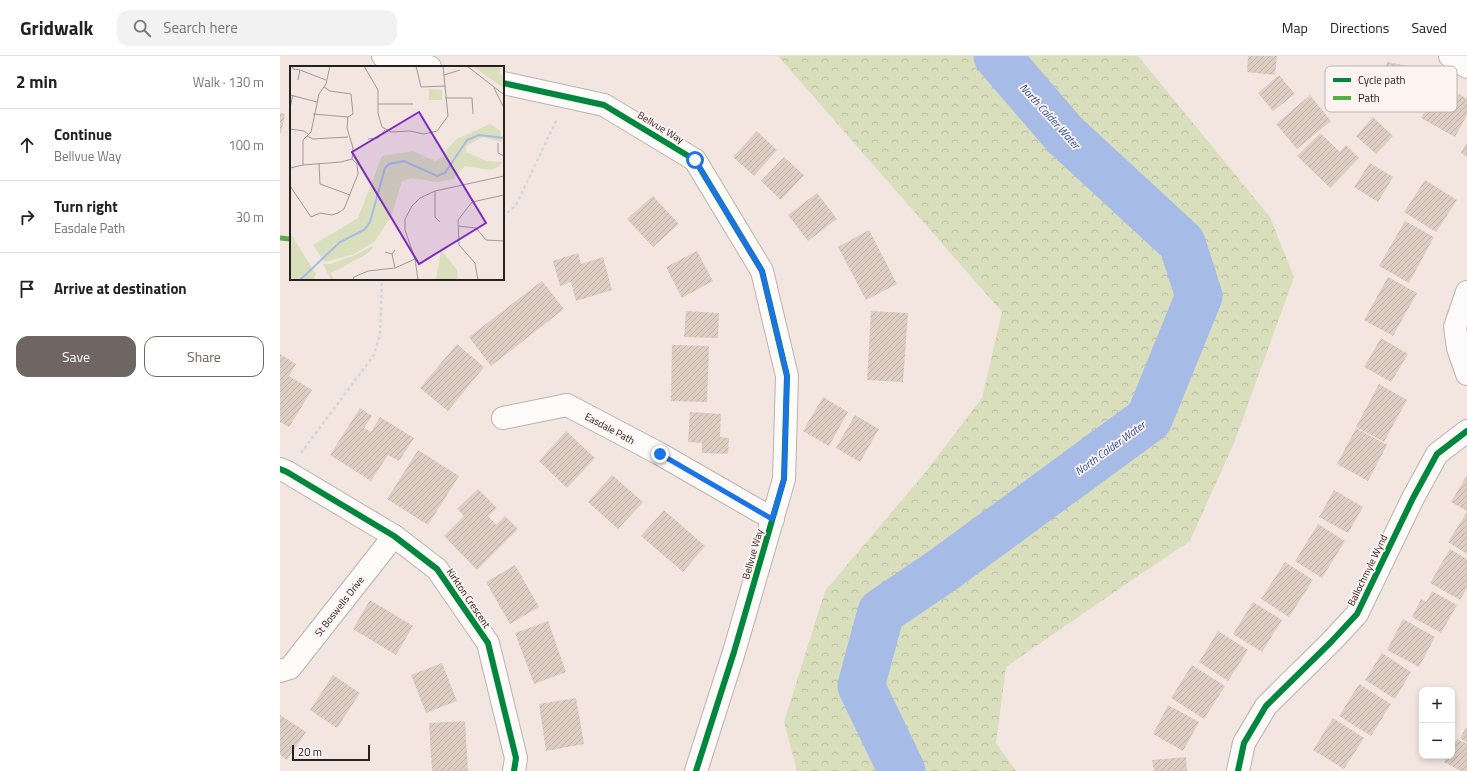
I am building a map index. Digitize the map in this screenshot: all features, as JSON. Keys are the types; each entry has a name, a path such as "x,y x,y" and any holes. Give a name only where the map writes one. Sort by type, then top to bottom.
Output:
{"street":[{"path":"382,56 426,66"},
{"path":"1450,56 1467,68"},
{"name":"Bellvue Way","path":"504,83 604,105 695,160 762,271 787,376 784,479 734,652 696,771"},
{"path":"1467,292 1455,327 1458,348 1467,374"},
{"name":"Easdale Path","path":"504,418 567,405 660,454 772,519"},
{"name":"Ballochmyle Wynd","path":"1238,771 1244,743 1266,706 1331,642 1357,614 1413,498 1437,454 1467,431"},
{"name":"Kirkton Crescent","path":"283,471 394,536 437,569 488,643 516,758 514,771"},
{"name":"St Boswells Drive","path":"280,671 290,668 394,536"}],"path":[{"path":"504,216 516,205 568,97"},
{"path":"283,471 374,355 380,334 382,280"}],"green space":[{"path":"778,56 1138,56 1270,217 1294,277 1234,443 1190,541 1006,667 996,743 1016,771 797,771 784,722 825,591 924,474 982,398 1002,312"}],"building":[{"path":"1248,56 1277,56 1275,75 1247,72"},
{"path":"1387,62 1408,66 1386,66"},
{"path":"1279,75 1295,94 1273,111 1258,93"},
{"path":"1459,94 1467,99 1467,115 1455,137 1421,118 1424,112 1457,112 1457,99"},
{"path":"1310,95 1331,121 1297,149 1276,124"},
{"path":"280,113 285,114 281,133 280,133"},
{"path":"1373,117 1393,136 1376,154 1356,136"},
{"path":"757,131 777,150 754,176 733,157"},
{"path":"1320,133 1340,152 1346,145 1359,158 1330,188 1297,156"},
{"path":"1467,142 1467,157 1461,153"},
{"path":"784,157 804,175 781,200 761,181"},
{"path":"1370,163 1393,177 1378,202 1354,187"},
{"path":"1425,180 1457,200 1436,232 1404,212"},
{"path":"817,193 837,219 808,241 788,215"},
{"path":"653,196 679,224 653,247 627,219"},
{"path":"1405,221 1434,237 1409,283 1379,266"},
{"path":"869,230 897,284 866,300 838,247"},
{"path":"697,251 713,281 682,298 666,267"},
{"path":"578,253 581,264 603,257 612,290 576,301 571,282 560,286 553,261"},
{"path":"1388,277 1417,293 1393,336 1364,320"},
{"path":"542,281 564,309 491,366 469,337"},
{"path":"686,311 719,313 718,338 684,337"},
{"path":"871,311 908,313 903,382 867,380"},
{"path":"1381,338 1408,354 1391,382 1364,367"},
{"path":"457,344 484,367 448,411 420,388"},
{"path":"672,345 709,346 707,402 671,401"},
{"path":"280,354 296,364 289,376 312,390 289,427 280,422"},
{"path":"1379,384 1407,400 1384,442 1356,427"},
{"path":"823,397 848,412 829,446 803,431"},
{"path":"360,408 372,416 364,428 371,432 380,417 414,438 399,461 388,455 371,481 330,455"},
{"path":"690,412 721,414 720,437 729,438 728,454 702,453 702,443 688,442"},
{"path":"855,415 879,429 860,462 836,448"},
{"path":"1356,428 1387,445 1368,481 1337,464"},
{"path":"566,431 595,458 567,488 539,461"},
{"path":"418,450 459,476 428,525 387,499"},
{"path":"612,475 643,502 618,529 588,502"},
{"path":"1467,475 1467,511 1451,502"},
{"path":"478,489 497,508 488,516 496,525 505,516 518,529 477,570 444,536 464,516 457,509"},
{"path":"1334,490 1363,507 1348,533 1319,517"},
{"path":"664,510 705,546 683,572 641,536"},
{"path":"1467,512 1467,554 1448,542"},
{"path":"1318,524 1345,541 1322,578 1295,561"},
{"path":"1450,549 1467,559 1467,588 1460,600 1430,583"},
{"path":"1285,562 1313,580 1289,617 1261,599"},
{"path":"515,565 539,607 510,624 486,582"},
{"path":"1432,591 1457,605 1441,633 1412,617 1421,599 1426,602"},
{"path":"370,600 413,626 396,655 353,629"},
{"path":"1253,602 1282,620 1262,652 1233,634"},
{"path":"1403,619 1435,637 1419,667 1387,650"},
{"path":"548,621 566,672 534,684 515,633"},
{"path":"1218,631 1248,650 1228,681 1199,662"},
{"path":"1382,653 1411,672 1395,699 1365,680"},
{"path":"442,663 457,701 426,713 411,675"},
{"path":"1192,665 1225,686 1204,719 1171,698"},
{"path":"333,675 360,693 337,728 310,710"},
{"path":"1359,684 1391,704 1371,736 1339,716"},
{"path":"576,698 584,744 546,751 539,704"},
{"path":"1168,705 1199,722 1183,751 1153,734"},
{"path":"280,715 306,732 287,760 280,755"},
{"path":"1333,718 1364,738 1344,769 1313,750"},
{"path":"465,721 468,771 432,771 429,723"},
{"path":"1467,726 1467,743 1460,738"},
{"path":"1457,739 1467,744 1467,771 1461,771 1444,762 1446,759 1455,759 1455,743"},
{"path":"1186,757 1187,771 1154,771 1152,760"}],"waterway":[{"name":"North Calder Water","path":"902,771 861,686 881,612 943,570 1149,419 1199,296 1182,243 1065,135 997,56"}],"marked path":[{"path":"280,238 290,239"}],"cycle path":[{"path":"504,83 604,105 695,160 762,271 787,376 784,479 734,652 696,771"},
{"path":"1238,771 1244,743 1266,706 1331,642 1357,614 1413,498 1437,454 1467,431"},
{"path":"280,469 394,536 437,569 488,643 516,758 514,771"}],"route":[{"path":"660,454 772,519 784,479 787,376 762,271 695,160"}]}
